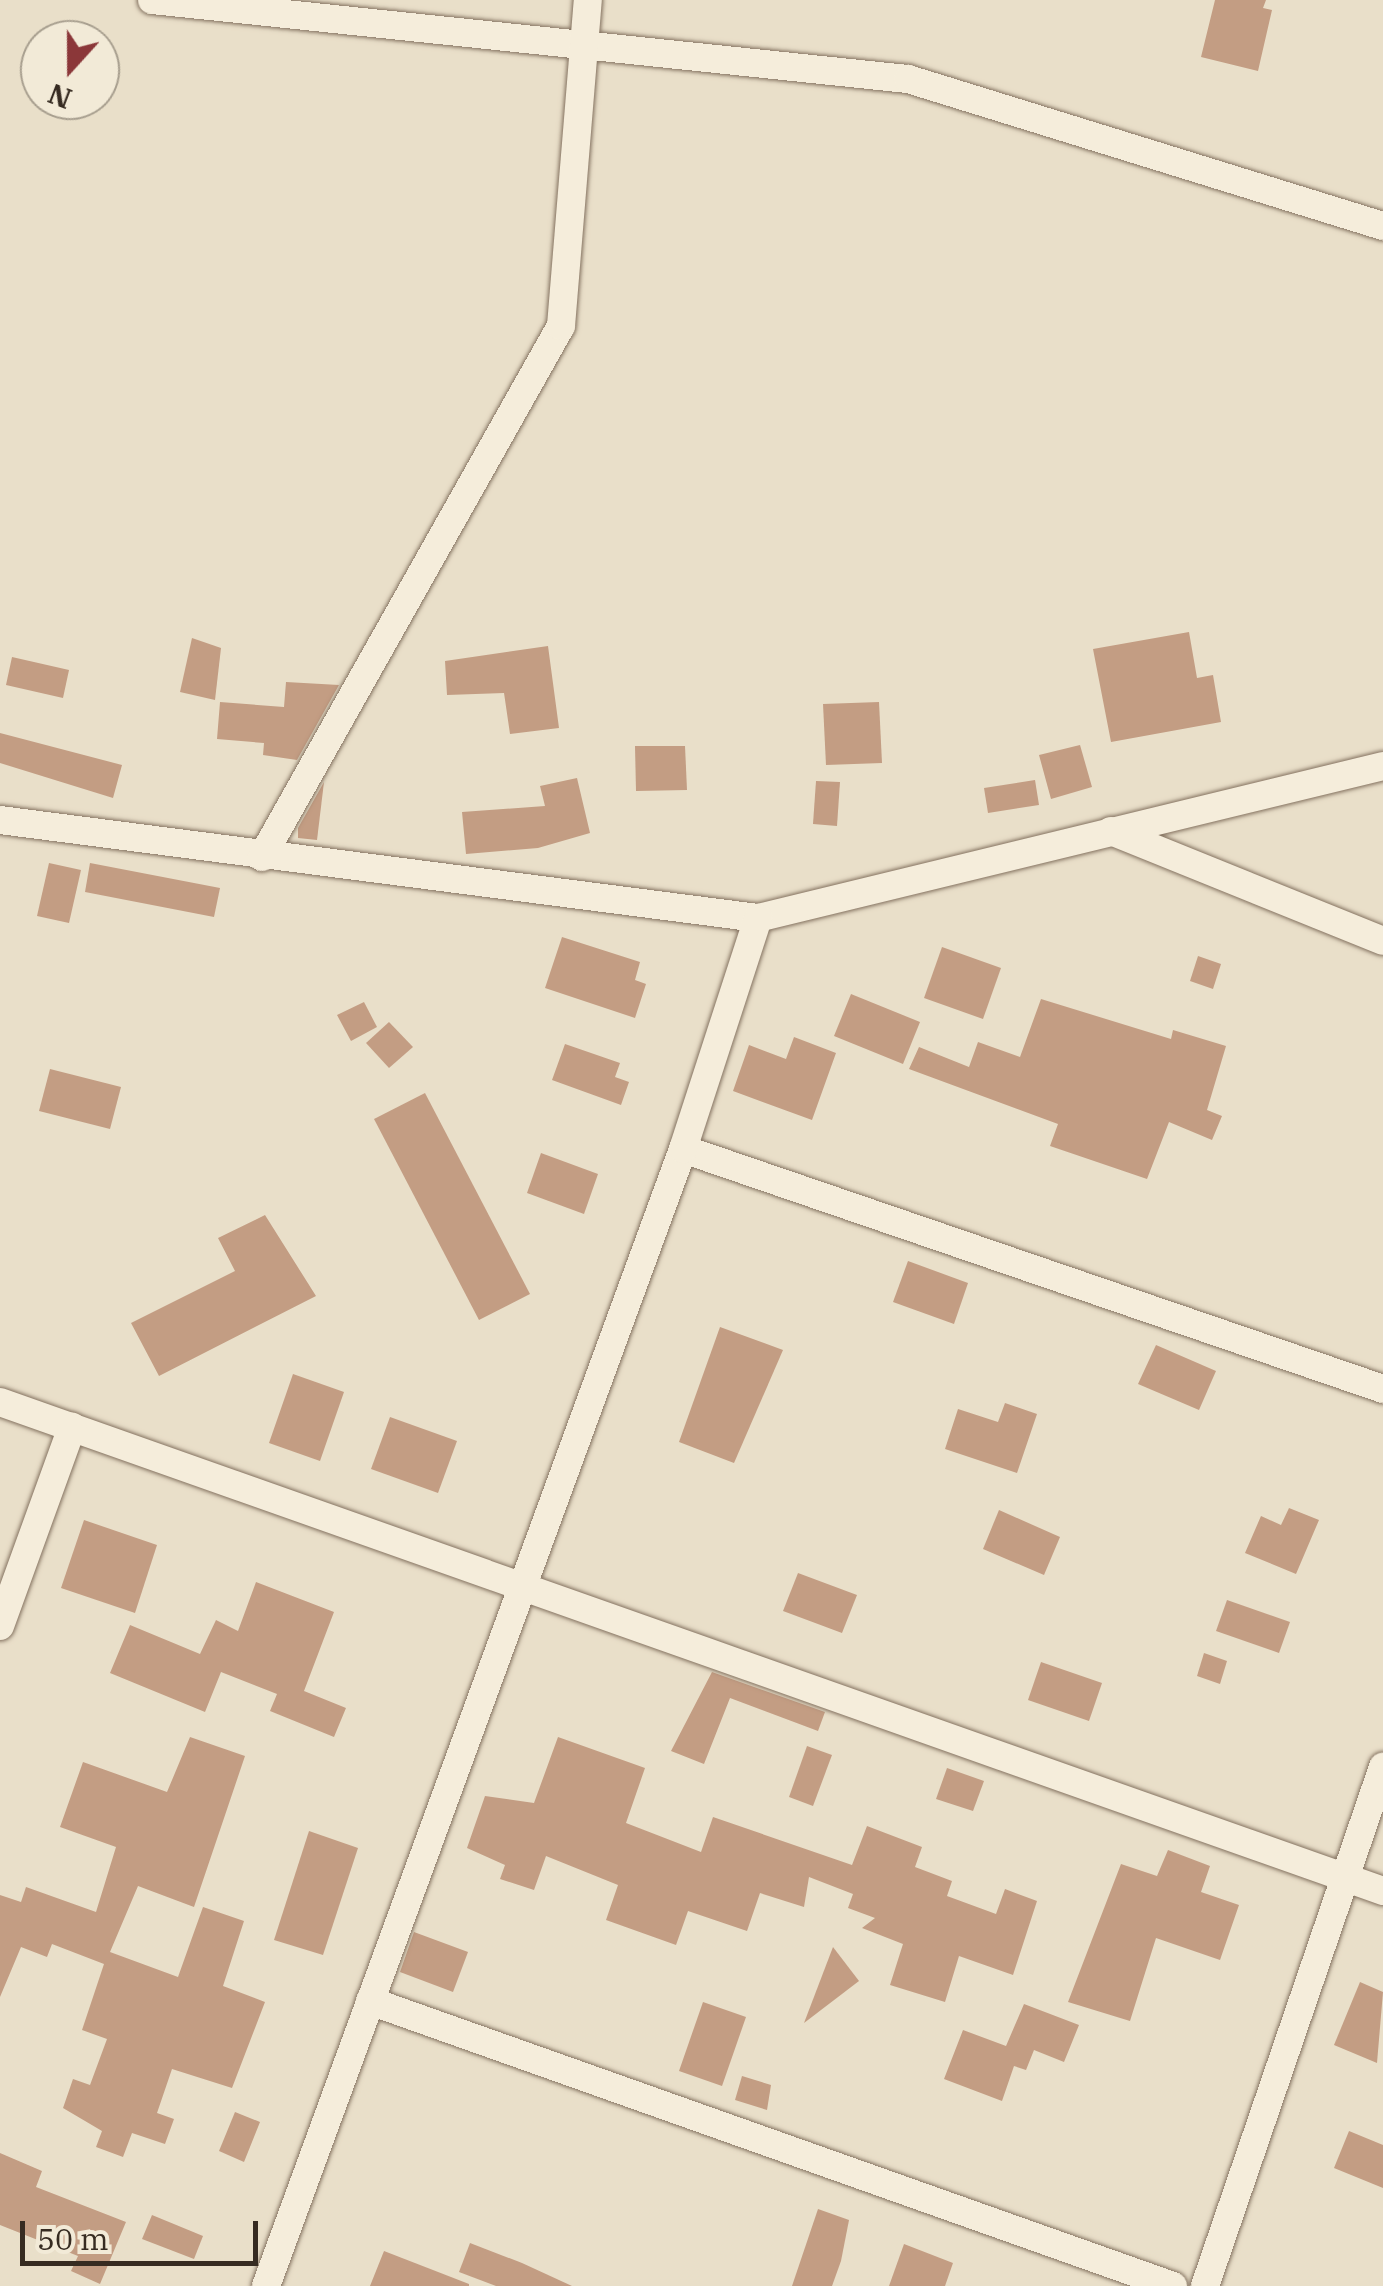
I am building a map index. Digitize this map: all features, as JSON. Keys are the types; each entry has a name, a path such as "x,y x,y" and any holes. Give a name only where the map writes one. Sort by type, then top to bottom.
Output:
{"street":[{"path":"152,0 584,49 908,79 1383,226"},
{"path":"262,856 561,326 588,0"},
{"path":"0,820 758,918 1383,766"},
{"path":"1111,831 1383,941"},
{"path":"266,2286 683,1149 758,918"},
{"path":"683,1149 1383,1388"},
{"path":"0,1402 524,1582 1383,1891"},
{"path":"0,1626 72,1427"},
{"path":"1205,2286 1383,1767"},
{"path":"370,2000 1173,2286"}],"building":[{"path":"1215,0 1266,0 1263,8 1272,10 1258,71 1201,57"},
{"path":"1189,632 1197,678 1213,675 1221,722 1111,742 1093,649"},
{"path":"192,638 221,648 215,700 180,692"},
{"path":"548,646 559,728 510,734 504,693 447,695 445,661"},
{"path":"12,657 69,670 63,698 6,685"},
{"path":"286,682 339,685 297,760 263,755 264,743 217,739 220,702 284,707"},
{"path":"879,702 882,763 826,765 823,704"},
{"path":"0,733 122,765 113,798 0,763"},
{"path":"1080,745 1092,787 1051,799 1039,755"},
{"path":"635,746 685,746 687,790 636,791"},
{"path":"577,778 590,833 538,848 466,854 462,812 545,806 540,786"},
{"path":"1035,780 1039,805 988,813 984,788"},
{"path":"816,781 840,782 837,826 813,824"},
{"path":"324,782 317,840 298,838 298,828"},
{"path":"49,863 81,870 69,923 37,916"},
{"path":"90,863 220,888 214,917 85,892"},
{"path":"562,937 640,962 635,980 646,984 635,1018 545,988"},
{"path":"942,947 1001,968 983,1019 924,998"},
{"path":"1198,956 1221,964 1213,989 1190,981"},
{"path":"851,994 920,1022 903,1064 834,1036"},
{"path":"1041,999 1171,1039 1173,1030 1226,1046 1207,1110 1222,1116 1212,1140 1169,1122 1147,1179 1050,1146 1058,1124 909,1069 919,1047 969,1067 978,1042 1020,1057"},
{"path":"364,1002 377,1027 351,1041 337,1015"},
{"path":"389,1022 413,1047 389,1068 366,1043"},
{"path":"794,1037 836,1053 812,1120 733,1091 749,1045 786,1059"},
{"path":"565,1044 620,1063 615,1077 629,1082 621,1105 552,1080"},
{"path":"50,1069 121,1087 110,1129 39,1111"},
{"path":"425,1093 530,1294 479,1320 374,1119"},
{"path":"541,1153 598,1174 584,1214 527,1193"},
{"path":"265,1215 316,1296 159,1376 131,1323 235,1271 218,1238"},
{"path":"908,1261 968,1283 954,1324 893,1302"},
{"path":"720,1327 783,1350 734,1463 679,1442"},
{"path":"1156,1345 1216,1371 1199,1410 1138,1384"},
{"path":"293,1374 344,1392 320,1461 269,1443"},
{"path":"1005,1403 1037,1414 1017,1473 945,1449 958,1409 998,1422"},
{"path":"390,1417 457,1441 438,1493 371,1469"},
{"path":"1289,1508 1319,1520 1296,1574 1245,1553 1261,1516 1281,1525"},
{"path":"999,1510 1060,1537 1044,1575 983,1549"},
{"path":"84,1520 157,1545 135,1613 61,1588"},
{"path":"798,1573 857,1595 842,1633 783,1611"},
{"path":"256,1582 334,1612 304,1691 346,1708 334,1737 270,1711 277,1694 221,1672 205,1712 110,1673 130,1625 200,1654 216,1620 238,1631"},
{"path":"1227,1600 1290,1622 1279,1653 1216,1631"},
{"path":"1204,1653 1227,1661 1220,1684 1197,1676"},
{"path":"1041,1662 1102,1683 1089,1721 1028,1700"},
{"path":"712,1672 825,1712 818,1731 730,1698 704,1764 671,1751"},
{"path":"190,1737 245,1756 194,1907 138,1886 110,1952 178,1977 203,1907 244,1921 223,1986 265,2002 232,2088 172,2069 157,2113 174,2119 165,2144 132,2133 123,2157 96,2147 102,2131 63,2108 73,2079 90,2085 107,2039 82,2030 104,1964 52,1944 47,1957 21,1947 0,1997 0,1895 21,1902 26,1887 96,1912 116,1847 60,1827 83,1762 167,1792"},
{"path":"558,1737 645,1768 626,1823 701,1852 713,1817 852,1865 867,1826 922,1847 915,1867 952,1881 947,1896 996,1914 1005,1889 1037,1901 1013,1975 959,1956 945,2002 890,1985 903,1944 862,1928 875,1918 848,1908 853,1894 809,1877 804,1907 760,1893 747,1931 688,1911 676,1945 606,1920 618,1885 546,1856 534,1890 500,1879 505,1865 467,1848 485,1796 534,1803"},
{"path":"807,1746 832,1755 813,1806 789,1797"},
{"path":"947,1768 984,1781 973,1811 936,1799"},
{"path":"309,1831 358,1848 323,1955 274,1940"},
{"path":"1168,1850 1210,1866 1201,1892 1239,1905 1220,1960 1156,1938 1130,2021 1068,2002 1121,1864 1157,1876"},
{"path":"414,1932 468,1952 453,1992 400,1972"},
{"path":"833,1947 859,1981 804,2023"},
{"path":"1360,1982 1383,1992 1377,2063 1334,2045"},
{"path":"703,2002 746,2017 722,2086 679,2071"},
{"path":"1024,2004 1079,2025 1064,2062 1034,2050 1026,2070 1014,2066 1002,2101 944,2079 963,2030 1006,2046"},
{"path":"742,2076 771,2085 767,2110 735,2100"},
{"path":"235,2112 260,2122 244,2162 219,2151"},
{"path":"1349,2131 1383,2145 1383,2188 1334,2168"},
{"path":"0,2153 42,2171 36,2187 126,2222 100,2284 71,2271 78,2256 0,2225"},
{"path":"818,2209 849,2220 841,2261 832,2286 792,2286"},
{"path":"152,2215 203,2236 194,2259 142,2239"},
{"path":"470,2243 572,2286 496,2286 459,2272"},
{"path":"904,2244 953,2263 945,2286 889,2286"},
{"path":"384,2251 469,2284 469,2286 370,2286"}]}
